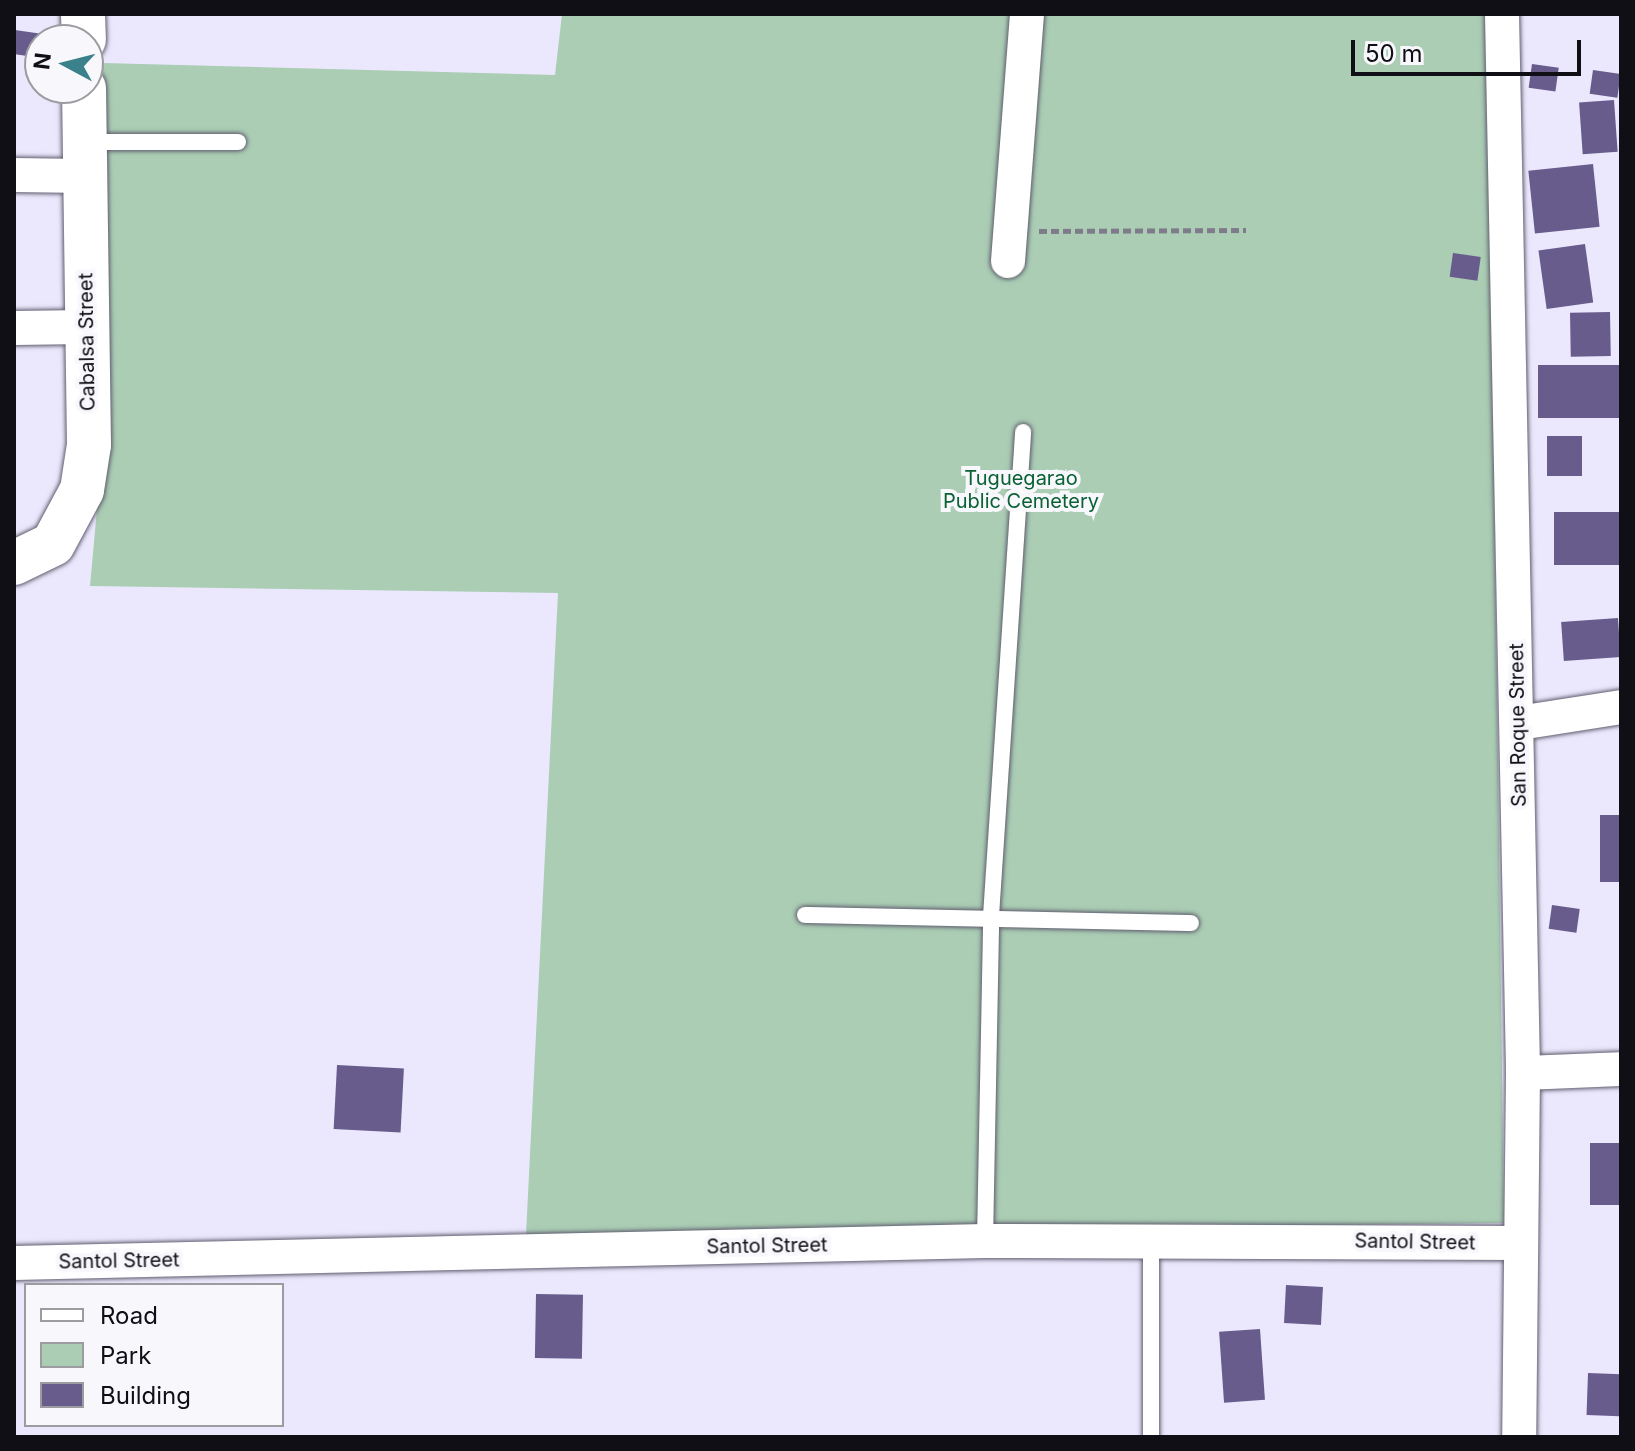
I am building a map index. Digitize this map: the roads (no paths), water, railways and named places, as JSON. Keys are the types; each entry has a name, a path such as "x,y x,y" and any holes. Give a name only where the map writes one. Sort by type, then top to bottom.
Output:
{"street":[{"path":"1009,246 1027,14"},
{"name":"San Roque Street","path":"1502,14 1519,723 1523,1073 1519,1437"},
{"name":"Cabalsa Street","path":"14,563 53,544 82,490 87,327 84,104"},
{"path":"14,175 85,159"},
{"path":"14,328 87,327"},
{"path":"1519,723 1621,707"},
{"path":"1523,1073 1621,1069"},
{"name":"Santol Street","path":"14,1263 985,1241 1520,1243"}],"lane":[{"path":"85,159 238,142"},
{"path":"985,1241 991,916 1023,432"},
{"path":"805,915 991,916 1191,923"},
{"path":"1151,1241 1151,1437"}],"park label":[{"name":"Tuguegarao Public Cemetery","path":"1021,490"}]}
